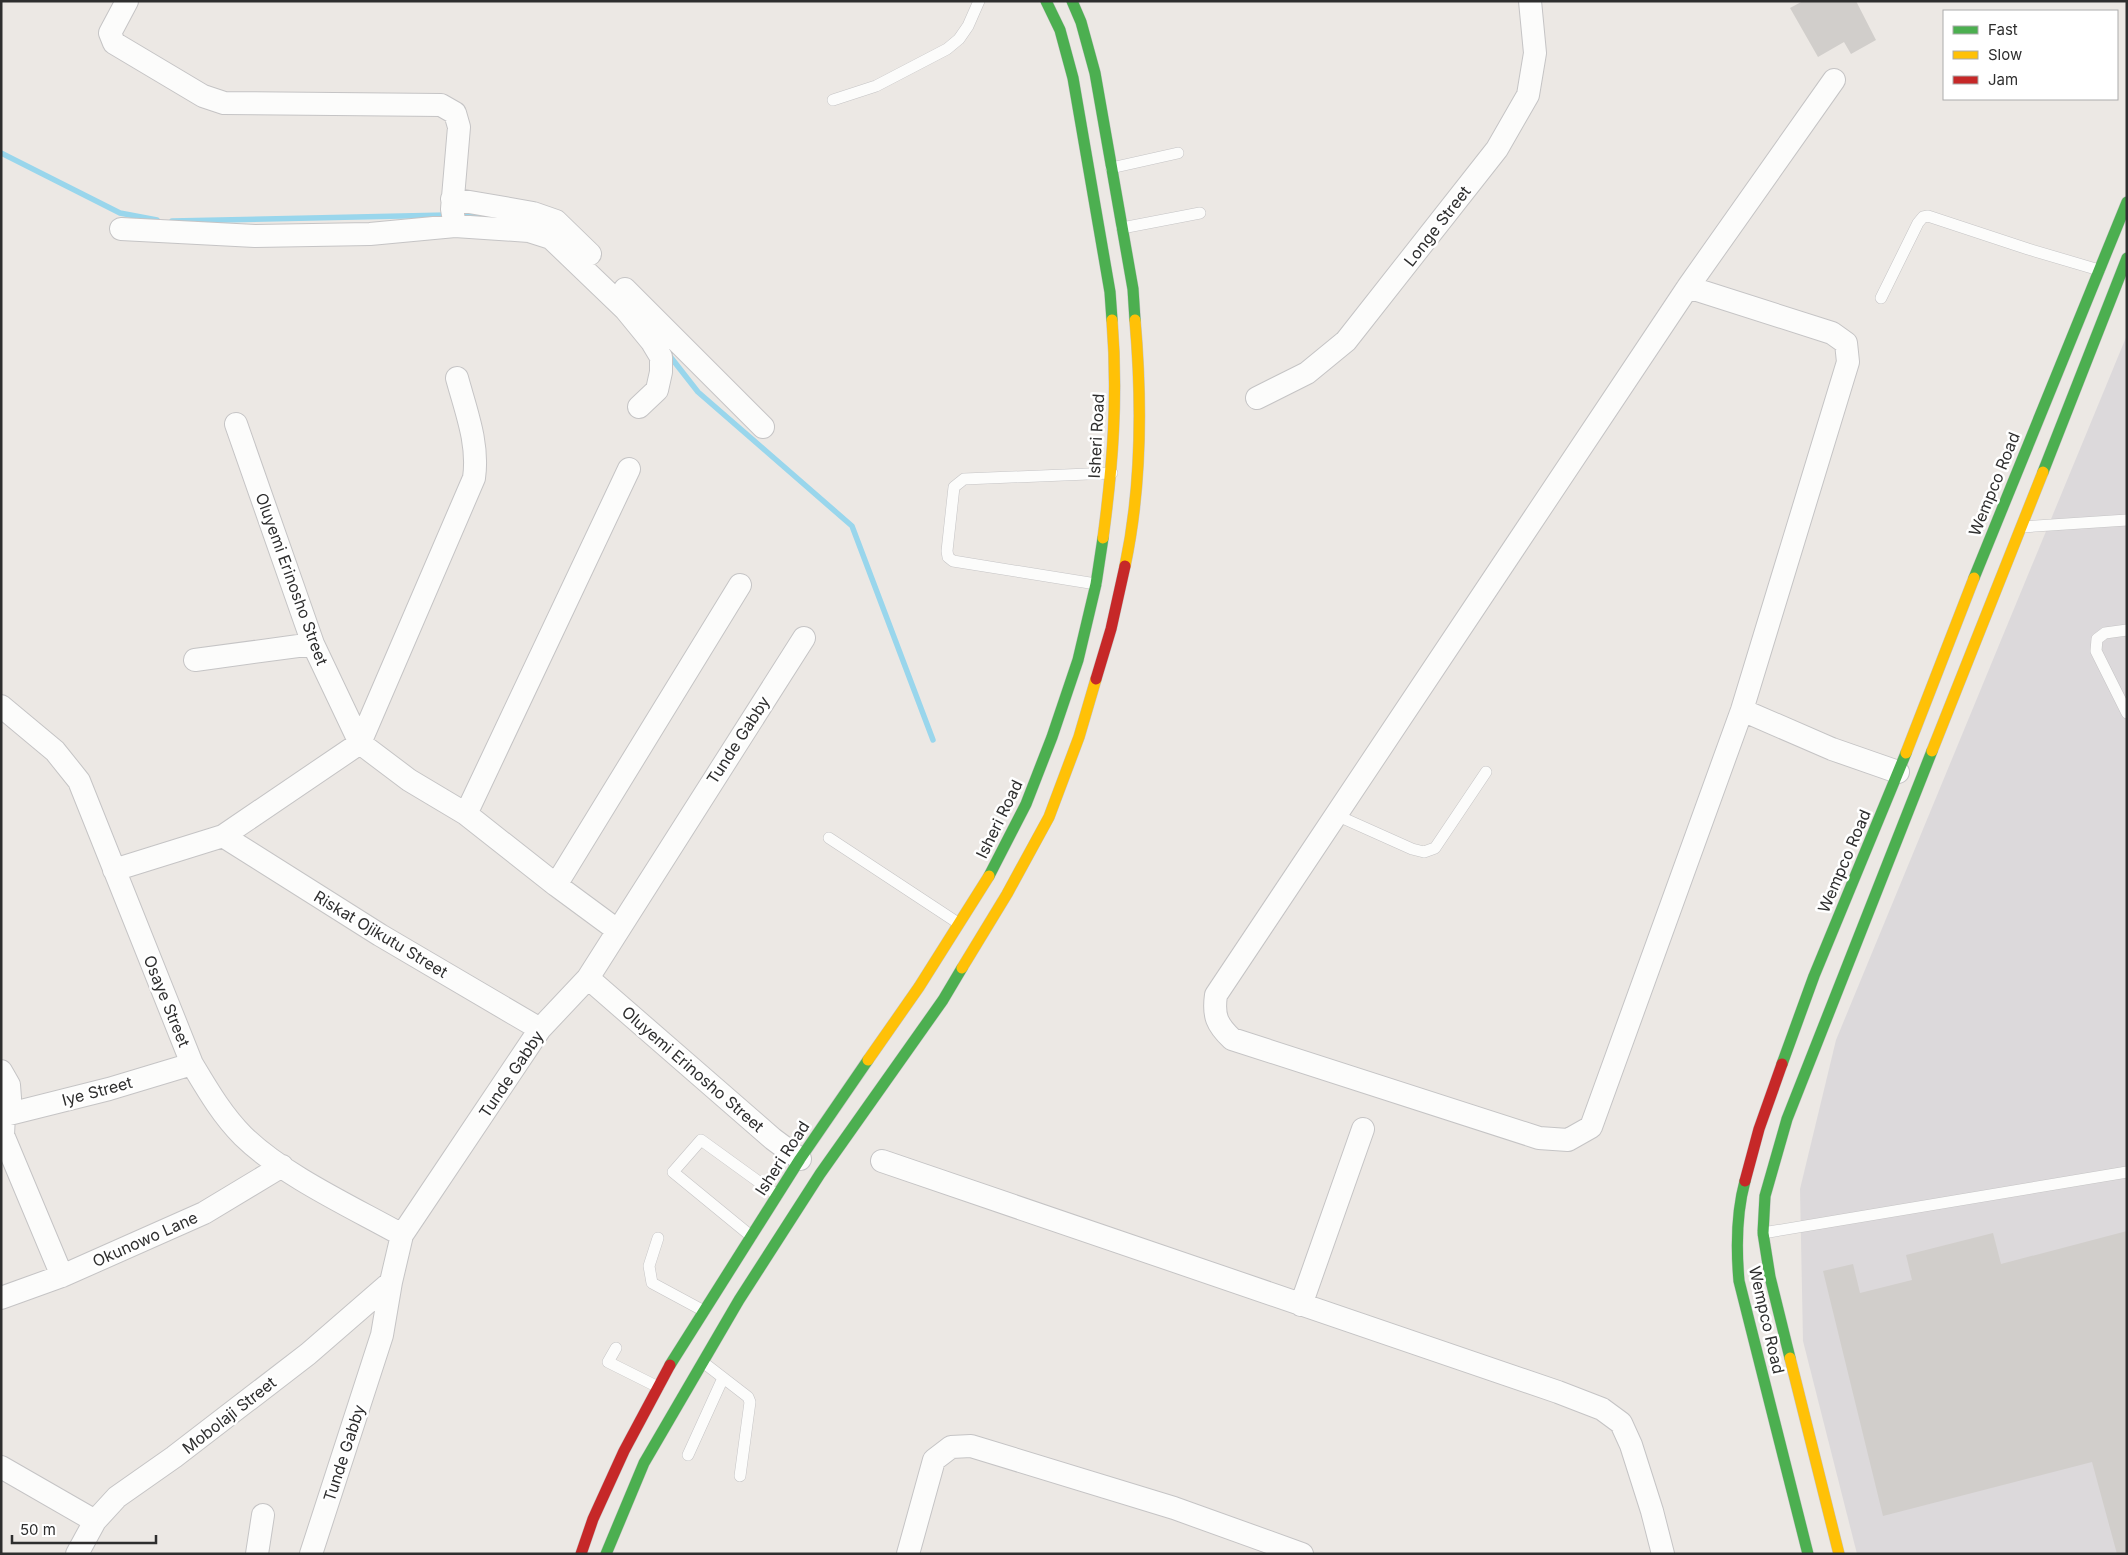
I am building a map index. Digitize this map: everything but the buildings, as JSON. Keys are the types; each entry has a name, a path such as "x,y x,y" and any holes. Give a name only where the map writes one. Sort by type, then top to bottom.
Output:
{"main road":[{"name":"Isheri Road","path":"581,1554 593,1519 624,1451 658,1387 800,1159 918,987 986,882 1026,804 1052,737 1072,677 1096,584 1112,473 1115,420 1115,354 1110,292 1073,78 1060,30 1046,1"},
{"path":"606,1554 644,1463 739,1300 820,1174 943,1000 1007,894 1049,817 1079,737 1111,629 1129,547 1137,480 1140,421 1138,351 1133,289 1095,73 1081,22 1072,1"},
{"name":"Wempco Road","path":"1838,1554 1770,1276 1763,1233 1766,1196 1827,981 1898,772 1974,578 2127,202"},
{"name":"Wempco Road","path":"1808,1554 1739,1281 1736,1243 1741,1195 1759,1129 1827,981 2020,527 2127,258"},
{"path":"624,1451 644,1463"}],"street":[{"path":"127,1 110,33 114,43 203,96 217,101 224,103 442,105 455,113 459,127 453,213"},
{"name":"Longe Street","path":"1257,398 1307,373 1346,342 1497,149 1528,96 1535,53 1530,1"},
{"path":"1688,287 1832,333 1846,343 1848,362 1742,710 1591,1127 1568,1140 1539,1138 1232,1039 1220,1028 1214,1007 1216,995 1688,287 1834,80"},
{"path":"453,213 551,238 625,309 652,342 660,357 661,372 657,390 639,407"},
{"path":"121,229 255,236 370,234 453,213 533,213 556,220 763,427"},
{"path":"114,870 223,836 360,743 474,478 477,462 475,446 457,378"},
{"name":"Oluyemi Erinosho Street","path":"236,424 313,644 360,743 409,780 466,814 617,930"},
{"path":"466,814 629,469"},
{"path":"556,885 740,584"},
{"name":"Tunde Gabby","path":"311,1554 382,1335 391,1282 402,1235 540,1029 588,978 804,638"},
{"path":"195,660 313,644"},
{"name":"Osaye Street","path":"1,706 55,751 79,781 192,1064 216,1104 243,1136 282,1166 402,1235"},
{"path":"1742,710 1832,749 1898,772"},
{"name":"Riskat Ojikutu Street","path":"223,836 380,935 540,1029"},
{"name":"Oluyemi Erinosho Street","path":"588,978 773,1139 800,1159"},
{"name":"Iye Street","path":"3,1116 109,1089 192,1064"},
{"path":"1,1071 9,1085 10,1098 3,1116 4,1136 62,1276"},
{"path":"1301,1305 1363,1129"},
{"path":"882,1161 1558,1392 1602,1409 1621,1422 1631,1445 1652,1511 1663,1554"},
{"name":"Okunowo Lane","path":"1,1298 62,1276 204,1213 282,1166"},
{"name":"Mobolaji Street","path":"78,1554 95,1521 118,1497 174,1458 308,1354 391,1282"},
{"path":"908,1554 934,1460 951,1447 971,1446 1174,1508 1302,1554"},
{"path":"1,1468 95,1521"},
{"path":"257,1554 263,1515"}],"lane":[{"path":"833,100 876,86 948,49 968,26 979,1"},
{"path":"1111,168 1178,153"},
{"path":"1122,228 1200,213"},
{"path":"1881,298 1918,223 1923,217 1928,216 2099,270"},
{"path":"1096,584 952,561 948,557 948,550 954,487 958,482 964,480 1112,473"},
{"path":"2020,527 2127,520"},
{"path":"2127,630 2105,633 2097,639 2096,651 2127,713"},
{"path":"1336,815 1412,849 1424,852 1435,848 1486,772"},
{"path":"829,838 958,923"},
{"path":"751,1236 673,1172 701,1140 777,1195"},
{"path":"1763,1233 2127,1172"},
{"path":"658,1238 650,1266 652,1283 704,1311"},
{"path":"616,1348 608,1362 658,1387"},
{"path":"704,1363 748,1397 750,1402 740,1476"},
{"path":"688,1455 723,1378"}],"shaded area":[{"path":"2127,335 2127,1554 1857,1554 1803,1341 1800,1189 1836,1040"}],"waterway":[{"path":"1,153 120,213 157,220"},
{"path":"459,214 495,217"},
{"path":"172,221 447,215"},
{"path":"669,355 698,392 852,526 933,740"}],"traffic: fast":[{"path":"1046,1 1060,30 1073,78 1110,292 1112,320"},
{"path":"1072,1 1081,22 1095,73 1133,289 1135,320"},
{"path":"1974,578 2127,202"},
{"path":"2043,472 2127,258"},
{"path":"989,876 1026,804 1052,737 1078,660 1096,584 1103,538"},
{"path":"1790,1358 1770,1277 1763,1233 1765,1196 1787,1119 1932,751"},
{"path":"1782,1064 1814,976 1906,753"},
{"path":"606,1554 644,1463 739,1300 820,1174 943,1000 962,968"},
{"path":"670,1365 800,1159 868,1060"},
{"path":"1745,1181 1738,1231 1739,1281 1808,1554"}],"traffic: slow":[{"path":"1103,538 1114,429 1115,375 1112,320"},
{"path":"1125,566 1135,505 1139,443 1139,381 1135,320"},
{"path":"1932,751 2043,472"},
{"path":"1906,753 1974,578"},
{"path":"962,968 1007,894 1049,817 1079,737 1096,679"},
{"path":"868,1060 919,987 989,876"},
{"path":"1790,1358 1839,1554"}],"traffic: jam":[{"path":"1096,679 1111,629 1125,566"},
{"path":"1745,1181 1759,1129 1782,1064"},
{"path":"581,1554 593,1519 624,1451 670,1365"}]}
